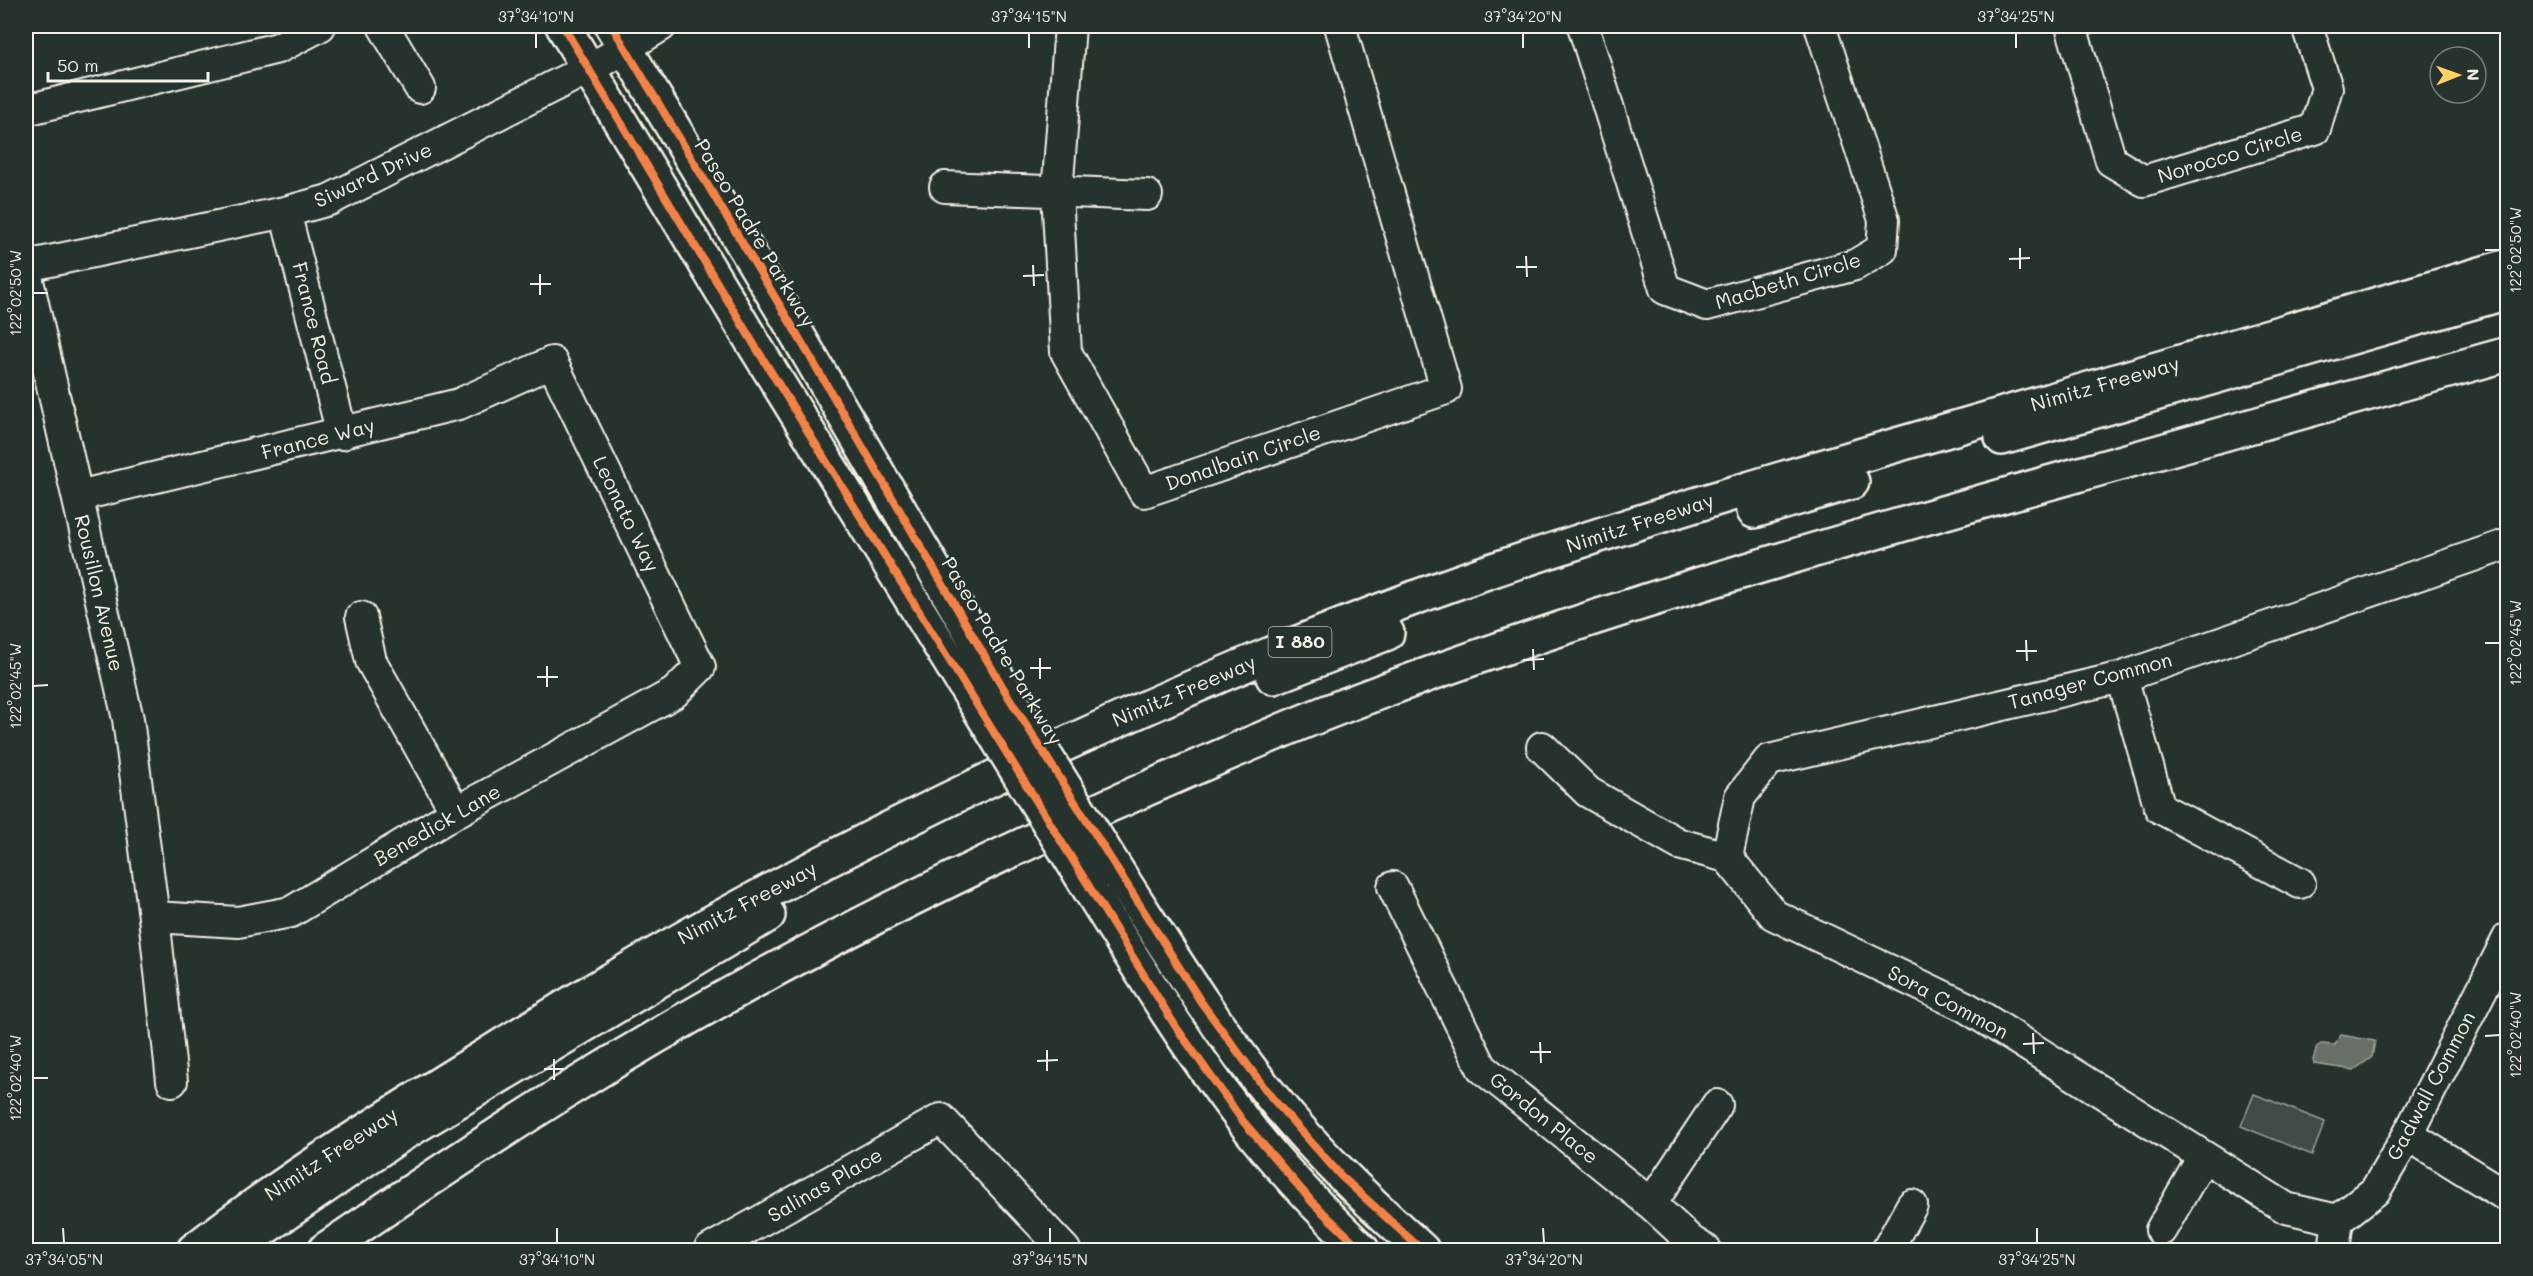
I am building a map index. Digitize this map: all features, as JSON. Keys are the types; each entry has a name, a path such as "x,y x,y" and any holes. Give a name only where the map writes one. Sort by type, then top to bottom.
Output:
{"main road":[{"path":"563,26 755,346 1176,1027 1242,1120 1313,1203 1362,1251"},
{"name":"Paseo Padre Parkway","path":"618,36 1008,696 1201,1002 1272,1098 1341,1176 1422,1251"},
{"name":"Nimitz Freeway","path":"194,1251 245,1211 386,1118 537,1023 694,931 990,778 1150,705 1315,635 1505,566 1793,475 2508,266"},
{"name":"I 880","path":"232,1251 399,1136 807,892 1083,759 1277,675 1458,605 1657,540 2508,292"},
{"path":"325,1251 425,1182 577,1084 727,996 876,915 1026,843 1181,774 1341,707 1502,648 1675,590 1813,549 2508,354"}],"street":[{"path":"26,110 278,48 320,26"},
{"path":"384,26 420,88"},
{"name":"Siward Drive","path":"26,266 285,212 329,200 588,68 618,36 662,26"},
{"name":"Donalbain Circle","path":"1070,26 1057,193 1066,352 1144,492 1446,389 1340,26"},
{"name":"Macbeth Circle","path":"1583,26 1665,289 1707,305 1855,265 1882,249 1884,220 1820,26"},
{"name":"Norocco Circle","path":"2071,26 2111,161 2145,181 2315,129 2327,88 2307,26"},
{"path":"945,187 1147,195"},
{"name":"France Road","path":"285,212 342,434"},
{"name":"Rousillon Avenue","path":"26,272 128,719 154,917 172,1081"},
{"name":"France Way","path":"78,496 459,404 552,362"},
{"name":"Leonato Way","path":"552,362 700,667"},
{"name":"Tanager Common","path":"1727,857 1740,797 1769,760 2122,677 2508,544"},
{"path":"361,617 371,661 456,812"},
{"name":"Benedick Lane","path":"154,917 238,922 291,912 456,812 674,693 700,667"},
{"path":"2122,677 2160,808 2300,884"},
{"path":"1542,747 1588,792 1679,844 1727,857"},
{"name":"Sora Common","path":"1727,857 1774,915 1966,1007 2286,1208 2338,1220"},
{"name":"Gordon Place","path":"1393,887 1482,1068 1706,1251"},
{"name":"Gadwall Common","path":"2338,1220 2375,1191 2408,1135 2508,938"},
{"path":"1651,1204 1717,1105"},
{"name":"Salinas Place","path":"709,1251 941,1119 1065,1251"},
{"path":"2408,1135 2508,1197"},
{"path":"2161,1230 2204,1157"},
{"path":"1887,1251 1912,1205"},
{"path":"2334,1251 2338,1220"}],"shaded area":[{"path":"2341,1035 2375,1041 2372,1057 2354,1070 2314,1064 2317,1047 2321,1044 2335,1045"},
{"path":"2254,1094 2325,1122 2312,1155 2241,1126"}],"cycle path":[{"path":"563,26 755,346 1176,1027 1242,1120 1313,1203 1362,1250"},
{"path":"612,26 791,324 1008,696 1201,1002 1272,1098 1341,1176 1422,1250"}]}
